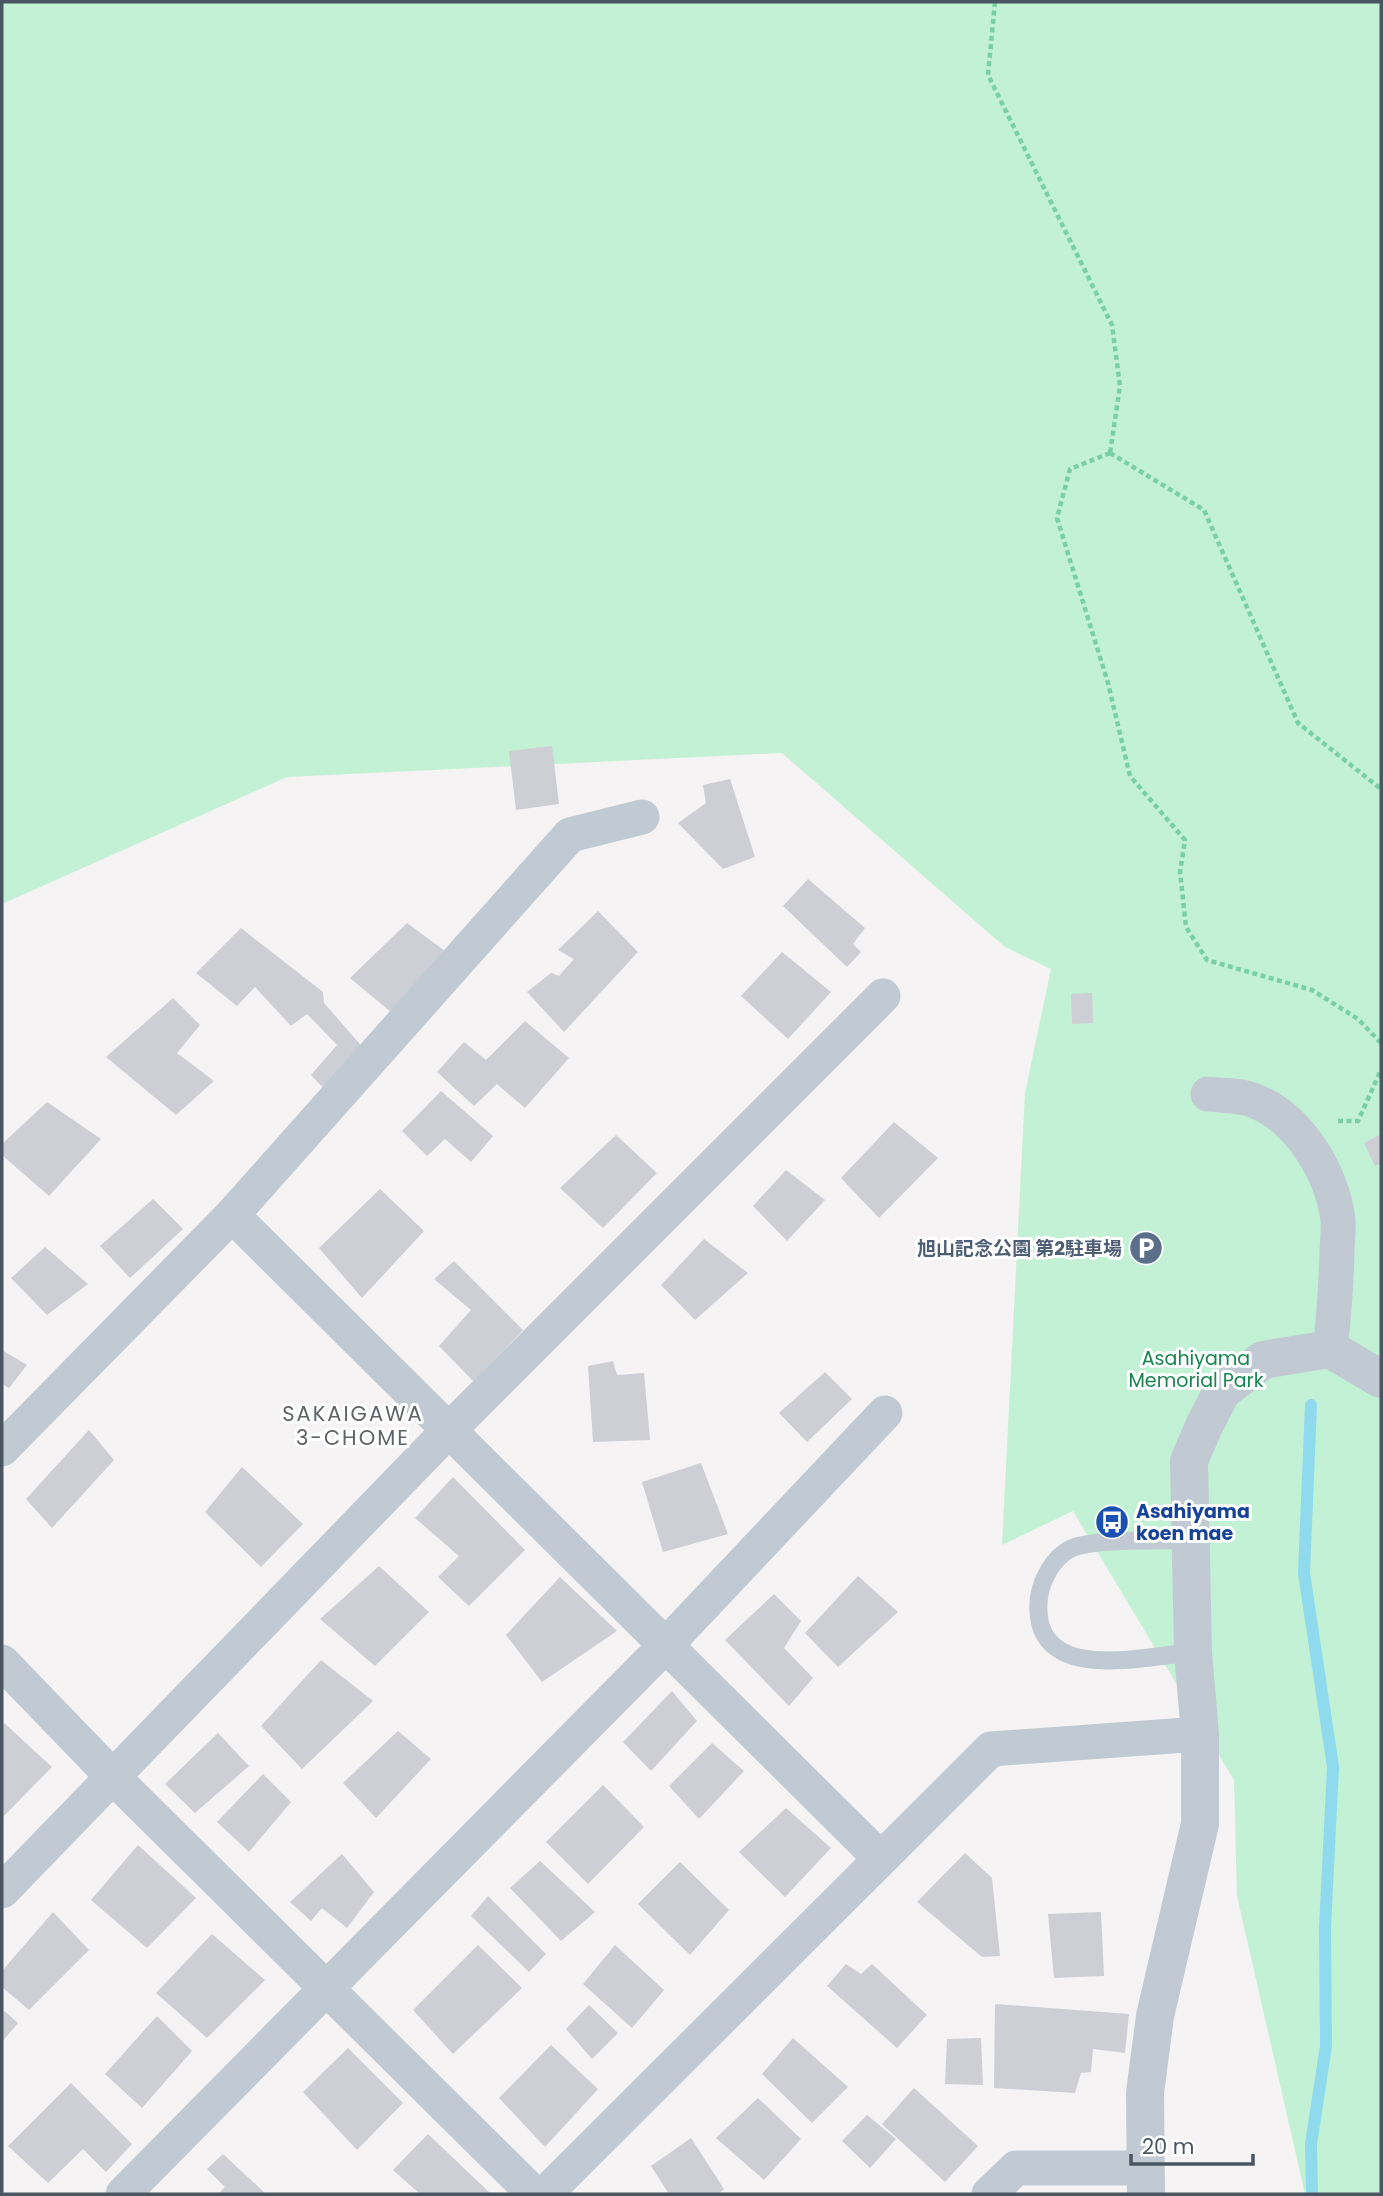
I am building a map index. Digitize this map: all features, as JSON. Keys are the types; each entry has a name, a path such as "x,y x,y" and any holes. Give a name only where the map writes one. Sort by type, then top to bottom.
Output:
{"street":[{"path":"2,1449 232,1215 570,835 642,817"},
{"path":"2,1891 448,1431 883,996"},
{"path":"1208,1094 1252,1099 1278,1112 1297,1132 1315,1158 1329,1187 1338,1221 1330,1349"},
{"path":"232,1215 880,1858"},
{"path":"989,2194 1016,2168 1146,2181 1145,2093 1155,2016 1200,1824 1200,1734 1193,1652 1189,1461 1204,1426 1222,1391 1263,1360 1330,1349 1381,1380"},
{"path":"123,2194 665,1646 885,1413"},
{"path":"2,1662 113,1777 534,2194"},
{"path":"545,2194 991,1749 1200,1734"}],"lane":[{"path":"1192,1540 1089,1544 1069,1550 1048,1569 1040,1595 1039,1623 1050,1642 1068,1657 1092,1661 1193,1652"}],"path":[{"path":"995,2 988,75 1112,325 1121,386 1110,453"},
{"path":"1110,453 1204,510 1298,723 1381,789"},
{"path":"1110,453 1070,469 1057,518 1108,682 1130,776 1185,840 1180,872 1186,927 1207,960 1312,990 1358,1019 1381,1043"},
{"path":"1331,1129 1336,1121 1358,1121 1381,1070"}],"green space":[{"name":"Asahiyama Memorial Park","path":"2,2 1381,2 1381,2194 1305,2194 1237,1896 1234,1780 1073,1511 1002,1545 1025,1093 1051,969 1005,947 782,753 287,777 2,904"}],"building":[{"path":"552,746 559,804 516,810 509,751"},
{"path":"730,779 755,857 723,869 678,823 706,803 703,785"},
{"path":"808,879 865,928 853,944 861,952 847,967 783,906"},
{"path":"598,911 638,952 564,1032 527,992 551,973 559,976 574,959 558,950"},
{"path":"407,923 445,951 391,1012 350,978"},
{"path":"241,928 323,992 324,1003 365,1050 330,1095 311,1075 337,1045 307,1014 291,1026 255,987 237,1006 196,973"},
{"path":"782,952 831,992 788,1039 741,996"},
{"path":"1092,993 1093,1023 1072,1024 1071,994"},
{"path":"173,998 200,1025 177,1053 214,1081 176,1115 106,1057"},
{"path":"525,1021 569,1058 525,1108 497,1084 474,1106 437,1072 464,1042 486,1060"},
{"path":"441,1091 493,1136 471,1162 445,1139 427,1156 402,1131"},
{"path":"47,1102 101,1139 49,1196 2,1155 2,1144"},
{"path":"894,1122 938,1158 879,1218 841,1178"},
{"path":"1381,1134 1381,1163 1375,1166 1364,1143"},
{"path":"616,1135 657,1173 603,1228 560,1188"},
{"path":"786,1170 825,1200 787,1241 753,1206"},
{"path":"380,1189 424,1231 362,1298 319,1248"},
{"path":"153,1199 183,1229 130,1278 100,1246"},
{"path":"704,1239 748,1273 695,1320 661,1285"},
{"path":"45,1247 88,1284 47,1315 11,1278"},
{"path":"454,1261 523,1330 474,1382 439,1346 471,1310 434,1279"},
{"path":"2,1350 27,1365 9,1388 2,1384"},
{"path":"613,1361 617,1375 644,1373 650,1440 593,1442 588,1366"},
{"path":"825,1372 852,1399 807,1442 779,1413"},
{"path":"89,1430 114,1460 52,1528 26,1499"},
{"path":"701,1463 728,1534 663,1552 642,1482"},
{"path":"242,1467 303,1524 261,1567 205,1512"},
{"path":"453,1477 525,1550 469,1606 438,1577 459,1556 415,1518"},
{"path":"379,1566 429,1612 375,1666 320,1619"},
{"path":"858,1576 898,1612 838,1667 805,1633"},
{"path":"560,1577 617,1631 542,1682 506,1635"},
{"path":"774,1594 801,1621 784,1648 813,1678 789,1706 725,1640"},
{"path":"321,1660 373,1701 302,1769 261,1726"},
{"path":"672,1691 697,1721 651,1771 623,1742"},
{"path":"2,1721 52,1767 2,1818"},
{"path":"398,1731 431,1759 376,1818 343,1783"},
{"path":"218,1733 249,1766 195,1813 165,1784"},
{"path":"712,1743 744,1771 699,1819 669,1786"},
{"path":"263,1774 291,1802 249,1852 217,1822"},
{"path":"603,1785 644,1827 588,1884 546,1842"},
{"path":"786,1808 831,1848 785,1897 739,1852"},
{"path":"138,1845 196,1898 147,1948 91,1900"},
{"path":"965,1853 992,1878 1000,1956 982,1957 917,1902"},
{"path":"342,1854 374,1892 347,1928 322,1908 311,1921 290,1902"},
{"path":"540,1861 595,1912 561,1941 510,1888"},
{"path":"680,1862 729,1910 690,1955 638,1904"},
{"path":"488,1896 546,1954 529,1972 471,1916"},
{"path":"53,1912 89,1950 29,2010 2,1987 2,1971"},
{"path":"1101,1912 1104,1976 1054,1978 1048,1914"},
{"path":"212,1934 265,1980 207,2038 156,1993"},
{"path":"478,1945 522,1988 453,2054 413,2010"},
{"path":"615,1945 664,1990 632,2028 583,1984"},
{"path":"846,1964 861,1974 872,1964 927,2015 897,2048 827,1986"},
{"path":"995,2004 1129,2014 1125,2053 1093,2049 1091,2072 1081,2073 1075,2093 994,2088"},
{"path":"589,2005 618,2033 592,2059 566,2029"},
{"path":"2,2009 18,2023 2,2042"},
{"path":"157,2016 192,2051 142,2108 105,2074"},
{"path":"793,2038 848,2087 812,2123 762,2074"},
{"path":"981,2038 983,2085 945,2084 947,2039"},
{"path":"551,2045 598,2089 545,2147 499,2098"},
{"path":"348,2048 403,2103 357,2150 303,2092"},
{"path":"71,2083 132,2144 106,2172 83,2149 48,2183 8,2146"},
{"path":"914,2088 978,2146 945,2182 882,2124"},
{"path":"758,2098 801,2139 764,2180 716,2138"},
{"path":"867,2115 896,2139 870,2168 842,2141"},
{"path":"428,2134 491,2194 420,2194 393,2170"},
{"path":"691,2138 724,2189 718,2194 669,2194 651,2166"},
{"path":"223,2154 266,2194 218,2194 225,2187 207,2169"}],"waterway":[{"path":"1311,1405 1304,1573 1333,1767 1325,1927 1326,2046 1311,2144 1312,2194"}],"place":[{"name":"旭山記念公園 第2駐車場","path":"1146,1248"},
{"name":"Asahiyama koen mae","path":"1112,1522"}],"district":[{"name":"SAKAIGAWA 3-CHOME","path":"353,1425"}]}
